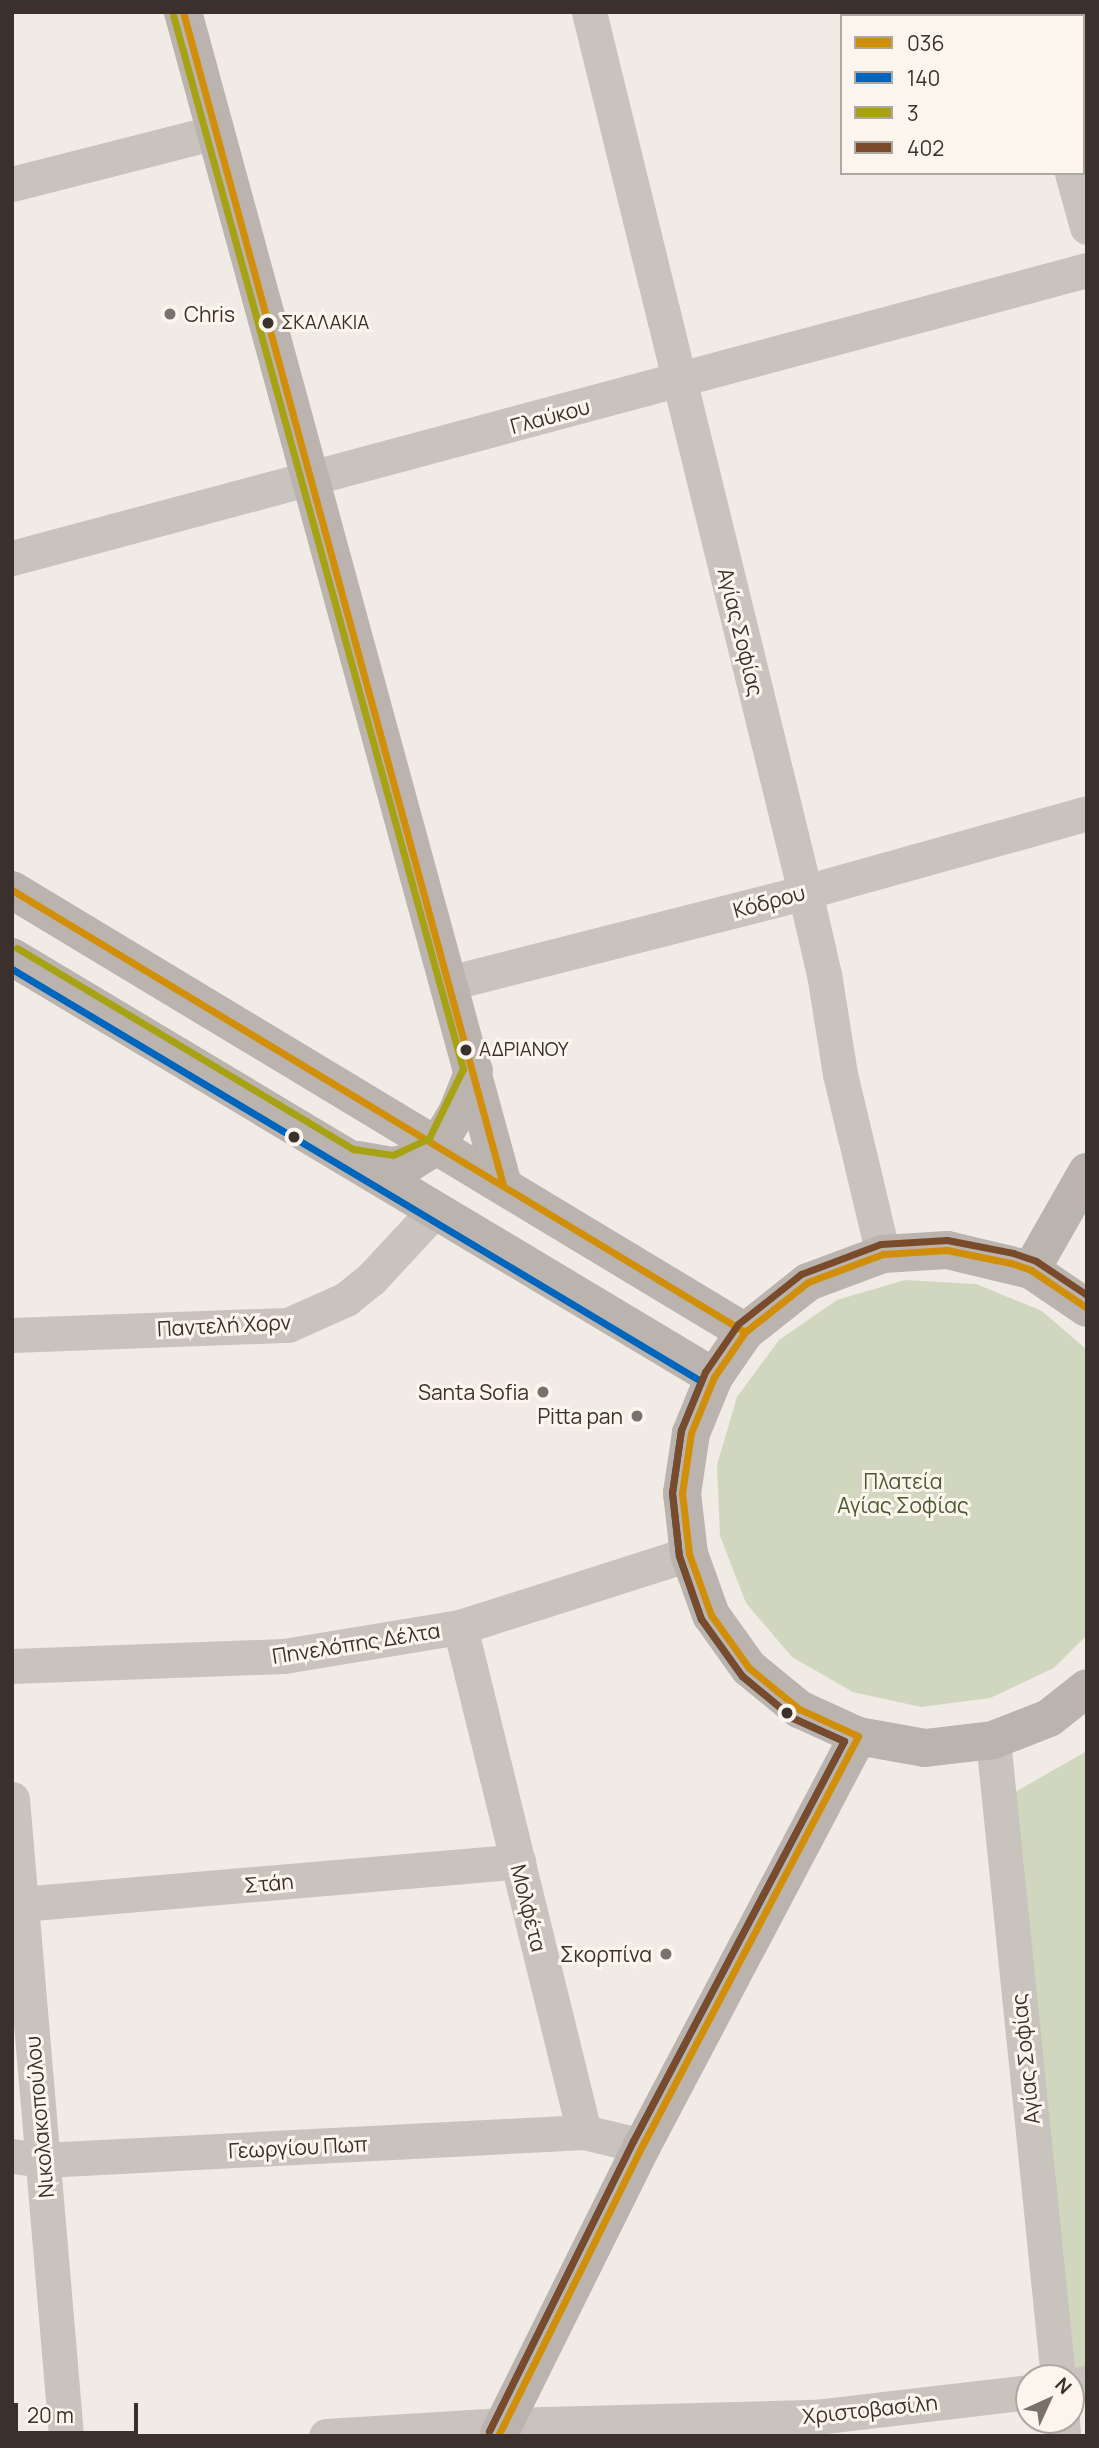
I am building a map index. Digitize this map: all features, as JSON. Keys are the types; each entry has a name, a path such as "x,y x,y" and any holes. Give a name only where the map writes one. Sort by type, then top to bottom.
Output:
{"street":[{"path":"183,12 474,1070 503,1185"},
{"name":"Αγίας Σοφίας","path":"589,12 805,892 824,974 840,1074 883,1254"},
{"path":"12,184 216,132"},
{"path":"1073,175 1087,227"},
{"name":"Γλαύκου","path":"12,558 1087,271"},
{"name":"Κόδρου","path":"449,983 805,892 1087,813"},
{"path":"12,890 745,1332"},
{"path":"12,957 713,1377"},
{"path":"349,1159 393,1166 411,1162 437,1146 457,1113 474,1070"},
{"path":"1031,1270 1087,1172"},
{"name":"Παντελή Χορν","path":"12,1335 289,1325 317,1316 354,1292 435,1210"},
{"path":"1082,1697 1049,1718 993,1740 925,1748 858,1736 799,1710 749,1668 711,1615 689,1554 682,1493 691,1433 713,1377 745,1332 807,1282 883,1254 947,1250 1031,1270 1084,1297"},
{"name":"Πηνελόπης Δέλτα","path":"12,1666 284,1656 460,1627 689,1554"},
{"name":"Μολφέτα","path":"460,1627 584,2132"},
{"path":"500,2430 642,2146 858,1736"},
{"name":"Αγίας Σοφίας","path":"993,1740 1057,2364"},
{"name":"Νικολακοπούλου","path":"12,1799 21,1904 27,2158 66,2436"},
{"name":"Στάη","path":"21,1904 518,1861"},
{"path":"584,2132 642,2146"},
{"name":"Γεωργίου Πωπ","path":"27,2158 584,2132"},
{"name":"Χριστοβασίλη","path":"326,2436 816,2417 1015,2394"}],"green space":[{"name":"Πλατεία Αγίας Σοφίας","path":"905,1280 976,1284 1042,1311 1087,1350 1087,1635 1054,1668 990,1698 921,1707 853,1692 792,1657 746,1603 720,1536 717,1465 737,1397 779,1340 837,1300"},
{"path":"1087,1751 1085,2372 1085,2364 1069,2364 1010,1795"}],"transit line":[{"name":"036","path":"183,12 503,1185"},
{"name":"3","path":"17,948 353,1149 393,1155 429,1138 463,1069 173,15"},
{"name":"036","path":"12,890 745,1332"},
{"name":"140","path":"12,969 701,1381 681,1430 672,1493 679,1556 701,1619 742,1676 793,1718 844,1741 633,2141 489,2431"},
{"name":"402","path":"489,2431 633,2141 844,1741 793,1718 742,1676 701,1619 679,1556 672,1493 681,1430 705,1372 738,1324 801,1274 881,1244 947,1240 1013,1253 1036,1261 1087,1295"},
{"name":"036","path":"498,2436 642,2146 858,1736 799,1709 749,1668 711,1615 689,1554 682,1493 691,1433 714,1377 745,1332 808,1282 883,1254 947,1250 1011,1263 1031,1270 1087,1308"}],"place":[{"name":"Chris","path":"170,314"},
{"name":"ΣΚΑΛΑΚΙΑ","path":"268,323"},
{"name":"ΑΔΡΙΑΝΟΥ","path":"466,1050"},
{"name":"Santa Sofia","path":"543,1392"},
{"name":"Pitta pan","path":"637,1416"},
{"name":"Σκορπίνα","path":"666,1954"}]}
